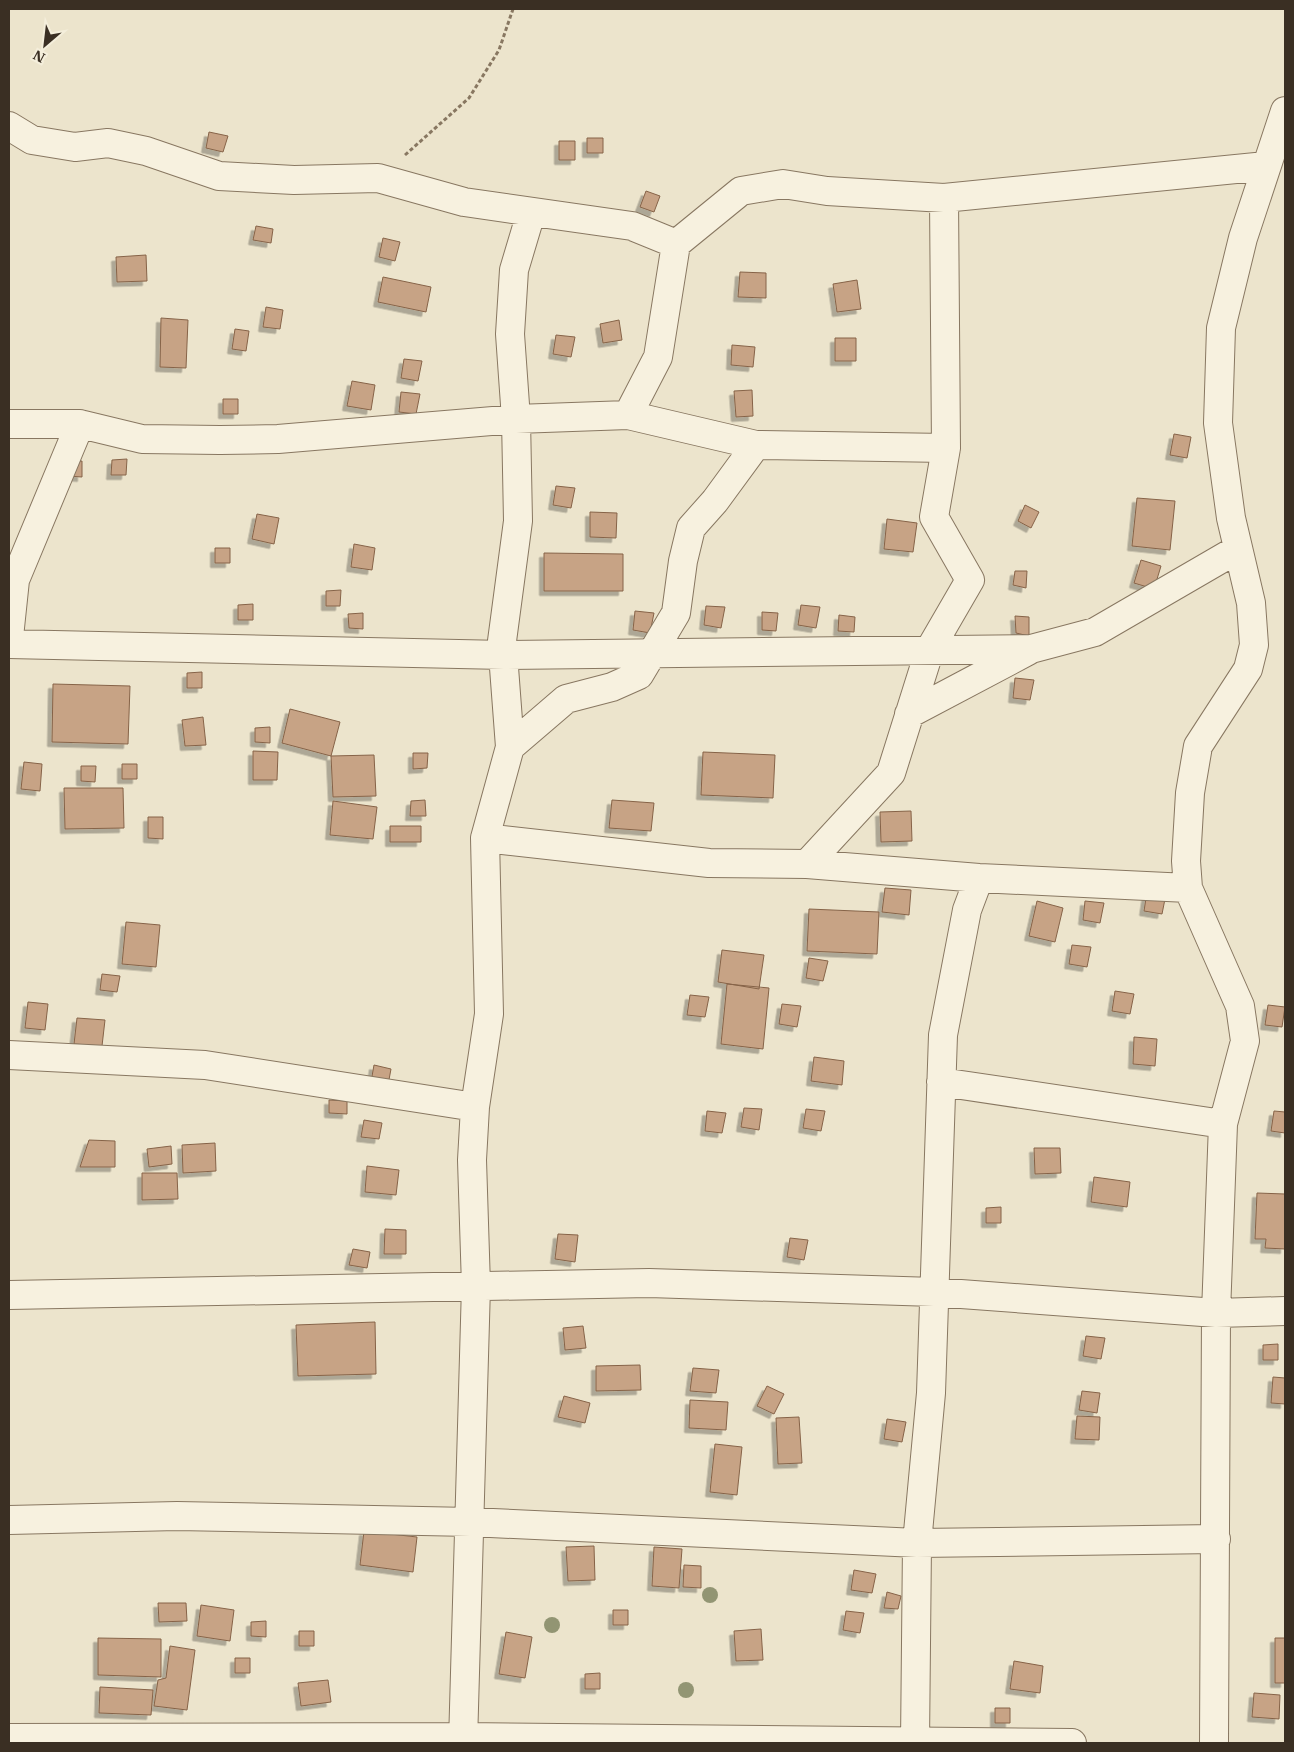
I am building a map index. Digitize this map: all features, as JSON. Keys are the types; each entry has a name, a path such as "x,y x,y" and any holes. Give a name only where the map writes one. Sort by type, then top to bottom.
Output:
{"street":[{"path":"1214,1743 1216,1313 1223,1124 1244,1041 1240,1006 1188,888 1186,861 1190,793 1198,746 1207,729 1248,669 1254,645 1251,603 1231,518 1218,423 1221,328 1243,238 1285,111"},
{"path":"9,126 32,140 75,147 108,143 146,151 220,176 294,180 378,178 464,202 632,226 676,244"},
{"path":"628,415 658,357 676,244 741,191 783,184 827,191 944,198 1266,166"},
{"path":"807,864 891,773 930,649 970,580 934,517 946,448 944,198"},
{"path":"462,1740 476,1286 472,1160 475,1107 489,1014 485,838 510,747 502,641 518,521 516,419 510,334 514,270 531,213"},
{"path":"9,424 80,424 142,439 220,440 278,439 516,419 628,415 756,445 946,448"},
{"path":"9,637 15,580 80,424"},
{"path":"510,747 566,699 612,687 639,675 654,653 676,613 683,561 691,528 715,501 756,445"},
{"path":"909,714 1031,649 1096,632 1238,549"},
{"path":"9,644 504,655 1031,649"},
{"path":"485,838 709,863 807,864 979,878 1188,888"},
{"path":"915,1742 917,1543 931,1393 944,1025 966,910 979,878"},
{"path":"9,1055 205,1065 475,1107"},
{"path":"941,1082 1223,1124"},
{"path":"9,1294 649,1283 934,1292 1216,1313 1285,1311"},
{"path":"9,1520 167,1516 470,1522 917,1543 1216,1539"},
{"path":"9,1738 1072,1743"}],"path":[{"path":"378,178 469,98 499,50 513,9"}],"building":[{"path":"209,132 228,136 223,152 206,148"},
{"path":"587,138 603,138 603,153 587,153"},
{"path":"559,141 575,141 575,160 559,160"},
{"path":"646,191 660,196 654,212 640,207"},
{"path":"256,226 273,229 271,243 253,240"},
{"path":"383,238 400,242 395,261 379,257"},
{"path":"146,255 147,281 117,282 116,257"},
{"path":"740,272 766,273 766,298 738,297"},
{"path":"383,277 431,287 426,312 378,302"},
{"path":"857,280 861,309 837,312 833,284"},
{"path":"266,307 283,310 280,329 263,327"},
{"path":"161,318 188,320 186,368 160,367"},
{"path":"619,320 622,340 603,343 600,324"},
{"path":"235,329 249,331 246,351 232,349"},
{"path":"556,335 575,337 571,357 553,354"},
{"path":"835,338 856,338 856,361 835,361"},
{"path":"732,345 755,347 753,367 731,365"},
{"path":"404,359 422,361 418,381 401,378"},
{"path":"352,381 375,385 371,410 347,406"},
{"path":"752,390 753,416 736,417 734,391"},
{"path":"401,392 420,394 416,414 399,412"},
{"path":"223,399 238,399 238,414 223,414"},
{"path":"1174,434 1191,437 1187,458 1170,455"},
{"path":"127,459 126,475 111,475 112,460"},
{"path":"82,461 82,477 67,476 67,462"},
{"path":"556,486 575,488 571,508 553,505"},
{"path":"1137,498 1175,501 1170,550 1132,546"},
{"path":"1025,505 1039,512 1031,528 1018,521"},
{"path":"590,512 617,513 616,538 590,537"},
{"path":"257,514 279,518 274,544 252,539"},
{"path":"887,519 917,523 913,552 884,549"},
{"path":"354,544 375,548 372,570 351,567"},
{"path":"215,548 230,548 230,563 215,563"},
{"path":"544,553 623,554 623,591 544,591"},
{"path":"1141,560 1161,566 1154,589 1134,583"},
{"path":"1015,571 1027,571 1026,588 1013,585"},
{"path":"341,590 340,606 326,606 326,591"},
{"path":"253,604 253,620 238,620 238,605"},
{"path":"801,605 820,607 816,628 798,625"},
{"path":"706,606 725,607 721,628 704,625"},
{"path":"635,611 654,613 650,633 633,630"},
{"path":"762,612 778,613 776,631 762,630"},
{"path":"363,613 363,629 349,628 348,614"},
{"path":"839,615 855,617 854,632 838,631"},
{"path":"1015,616 1029,617 1029,636 1016,633"},
{"path":"202,672 202,688 187,688 187,673"},
{"path":"1015,678 1034,680 1030,700 1013,698"},
{"path":"53,684 130,686 128,744 52,742"},
{"path":"290,709 340,722 331,756 282,743"},
{"path":"203,717 206,745 185,746 182,720"},
{"path":"270,727 270,743 255,742 255,728"},
{"path":"253,751 278,752 277,780 253,780"},
{"path":"703,752 775,755 773,798 701,795"},
{"path":"413,753 428,753 427,768 413,769"},
{"path":"374,755 376,796 333,797 331,756"},
{"path":"24,762 42,764 40,791 21,789"},
{"path":"122,764 137,764 137,779 122,779"},
{"path":"81,766 96,766 95,782 81,781"},
{"path":"64,788 123,788 124,828 65,829"},
{"path":"425,800 426,816 410,816 411,801"},
{"path":"612,800 654,803 651,831 609,828"},
{"path":"333,801 377,807 373,839 330,835"},
{"path":"911,811 912,841 881,842 880,812"},
{"path":"148,817 163,817 163,839 148,838"},
{"path":"390,826 421,826 421,842 390,842"},
{"path":"885,888 911,890 909,915 882,912"},
{"path":"1147,892 1166,894 1162,914 1144,911"},
{"path":"1037,901 1063,908 1055,942 1029,936"},
{"path":"1085,901 1104,903 1100,923 1083,920"},
{"path":"809,909 879,912 877,954 807,951"},
{"path":"126,922 160,925 156,967 122,964"},
{"path":"1072,945 1091,947 1087,967 1069,964"},
{"path":"722,950 764,955 759,989 718,982"},
{"path":"809,958 828,961 823,981 806,978"},
{"path":"102,974 120,976 117,992 100,990"},
{"path":"727,984 769,988 763,1049 721,1044"},
{"path":"1115,991 1134,994 1130,1014 1112,1011"},
{"path":"690,995 709,997 705,1017 687,1015"},
{"path":"28,1002 48,1004 45,1030 25,1028"},
{"path":"782,1004 801,1006 797,1027 779,1024"},
{"path":"1268,1005 1285,1007 1282,1027 1265,1025"},
{"path":"77,1018 105,1020 102,1046 74,1044"},
{"path":"1134,1037 1157,1039 1155,1066 1133,1064"},
{"path":"814,1057 844,1061 842,1085 811,1081"},
{"path":"374,1065 391,1069 388,1085 371,1082"},
{"path":"329,1100 347,1101 347,1114 329,1113"},
{"path":"744,1108 762,1109 759,1130 741,1127"},
{"path":"806,1109 825,1111 821,1131 803,1128"},
{"path":"707,1111 726,1113 722,1133 705,1131"},
{"path":"1274,1111 1285,1112 1285,1133 1271,1131"},
{"path":"364,1120 382,1123 379,1139 361,1137"},
{"path":"89,1140 115,1141 115,1167 80,1167"},
{"path":"215,1143 216,1171 183,1173 182,1145"},
{"path":"171,1146 172,1164 149,1167 147,1149"},
{"path":"1034,1148 1060,1148 1061,1173 1035,1174"},
{"path":"367,1166 399,1170 396,1195 365,1192"},
{"path":"142,1173 177,1173 178,1199 142,1200"},
{"path":"1094,1177 1130,1182 1127,1207 1091,1202"},
{"path":"1257,1193 1285,1194 1285,1249 1265,1248 1266,1239 1255,1239"},
{"path":"1001,1207 1001,1223 986,1223 986,1208"},
{"path":"385,1229 406,1230 406,1254 384,1254"},
{"path":"558,1234 578,1235 575,1262 555,1259"},
{"path":"790,1238 808,1240 804,1260 787,1257"},
{"path":"353,1249 370,1252 367,1268 349,1265"},
{"path":"375,1322 376,1374 298,1376 296,1325"},
{"path":"583,1326 586,1348 565,1350 563,1328"},
{"path":"1086,1336 1105,1338 1101,1359 1083,1356"},
{"path":"1278,1344 1278,1360 1263,1360 1263,1345"},
{"path":"640,1365 641,1390 596,1391 596,1366"},
{"path":"693,1368 719,1370 716,1393 690,1391"},
{"path":"1273,1377 1285,1378 1285,1404 1271,1403"},
{"path":"767,1386 784,1394 774,1414 757,1406"},
{"path":"1082,1391 1100,1393 1097,1413 1079,1410"},
{"path":"564,1396 590,1403 585,1423 558,1417"},
{"path":"690,1400 728,1402 726,1430 689,1428"},
{"path":"1077,1416 1100,1417 1099,1440 1075,1439"},
{"path":"799,1417 802,1463 778,1464 776,1418"},
{"path":"887,1419 906,1422 902,1442 884,1439"},
{"path":"715,1444 742,1447 737,1495 710,1492"},
{"path":"364,1531 417,1537 413,1572 360,1565"},
{"path":"594,1546 595,1580 568,1581 566,1547"},
{"path":"654,1547 682,1549 679,1588 652,1586"},
{"path":"684,1565 701,1566 701,1588 683,1587"},
{"path":"854,1570 876,1574 872,1593 851,1590"},
{"path":"887,1592 901,1596 898,1609 884,1608"},
{"path":"158,1603 186,1603 187,1621 159,1622"},
{"path":"201,1605 234,1610 230,1641 197,1636"},
{"path":"613,1610 628,1610 628,1625 613,1625"},
{"path":"846,1611 864,1613 860,1633 843,1630"},
{"path":"266,1621 266,1637 251,1636 251,1622"},
{"path":"761,1629 763,1660 736,1661 734,1631"},
{"path":"299,1631 314,1631 314,1646 299,1646"},
{"path":"506,1632 532,1637 525,1678 499,1674"},
{"path":"98,1638 161,1639 161,1677 98,1675"},
{"path":"1275,1638 1285,1638 1285,1683 1275,1683"},
{"path":"170,1646 195,1650 187,1710 154,1706 158,1680 166,1678"},
{"path":"235,1658 250,1658 250,1673 235,1673"},
{"path":"1014,1661 1043,1666 1040,1693 1010,1689"},
{"path":"600,1673 600,1689 585,1689 585,1674"},
{"path":"328,1680 331,1702 301,1706 298,1683"},
{"path":"100,1687 153,1690 151,1715 99,1713"},
{"path":"1254,1693 1280,1695 1279,1719 1252,1717"},
{"path":"995,1708 1010,1708 1010,1723 995,1723"}]}
